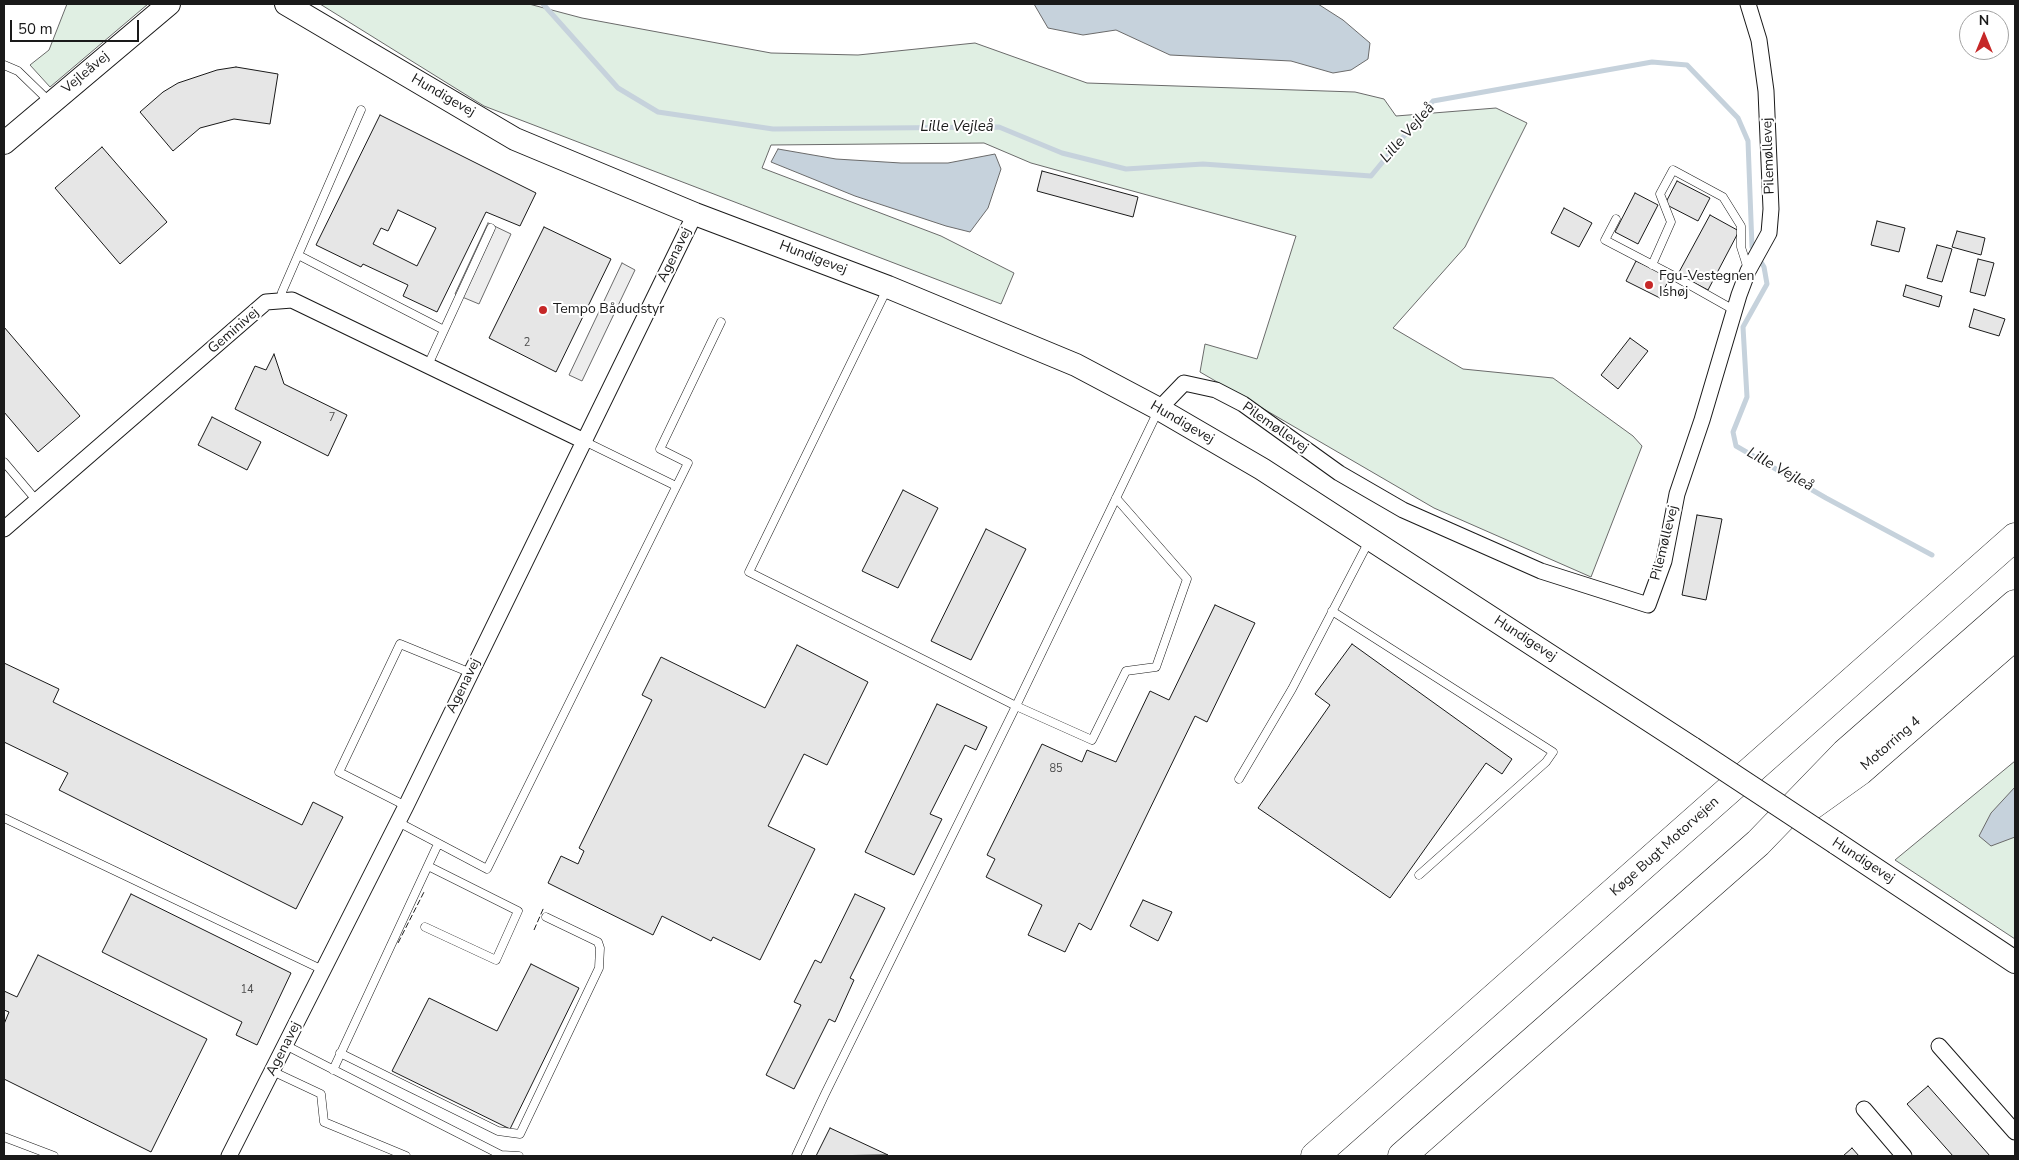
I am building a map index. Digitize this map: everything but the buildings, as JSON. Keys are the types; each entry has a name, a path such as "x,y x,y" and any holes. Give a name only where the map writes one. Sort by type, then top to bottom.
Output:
{"highway":[{"name":"Køge Bugt Motorvejen","path":"1315,1156 2015,537"},
{"path":"1402,1156 1758,842 1845,752 2015,604"},
{"name":"Motorring 4","path":"1758,842 1860,772 2015,636"}],"street":[{"name":"Vejleåvej","path":"4,143 169,4"},
{"name":"Hundigevej","path":"286,4 516,139 694,214 888,287 1076,365 1159,409 1262,469 1692,748 2015,962"},
{"name":"Pilemøllevej","path":"1159,409 1184,383 1216,390 1243,404 1339,473 1402,510 1541,572 1648,605 1664,561 1677,494 1702,420 1734,310 1748,271 1769,233 1771,209 1766,91 1758,40 1748,4"},
{"name":"Agenavej","path":"229,1156 406,806 694,214"},
{"path":"280,301 292,300 584,441"},
{"name":"Geminivej","path":"4,529 266,302 280,301"},
{"path":"1939,1046 2015,1132"},
{"path":"1864,1109 1904,1156"}],"lane":[{"path":"4,65 18,71 51,103"},
{"path":"280,301 361,110"},
{"path":"1652,265 1671,222 1660,194 1673,170 1723,197 1741,226 1741,247 1748,271"},
{"path":"1616,219 1605,240 1734,310"},
{"path":"428,365 491,228"},
{"path":"298,255 444,330"},
{"path":"888,287 749,572 1016,706 1092,740 1126,672 1156,667 1188,579 1116,498"},
{"path":"398,822 487,870 688,463 660,449 721,322"},
{"path":"796,1156 1159,409"},
{"path":"584,441 676,486"},
{"path":"4,462 36,501"},
{"path":"1239,779 1292,689 1370,539"},
{"path":"1332,611 1553,752 1546,762 1419,876"},
{"path":"406,806 338,772 400,644 470,673"},
{"path":"4,818 323,970"},
{"path":"332,1070 438,844"},
{"path":"425,927 496,960 518,911 428,866"},
{"path":"340,1053 498,1131 520,1134 599,968 600,948 598,942 546,917"},
{"path":"286,1045 501,1155 519,1156"},
{"path":"272,1071 321,1094 324,1122 406,1156"},
{"path":"4,1137 54,1156"}],"green space":[{"path":"67,4 148,4 50,87 30,65 49,50"},
{"path":"320,4 529,4 582,18 771,53 858,55 975,43 1087,83 1355,92 1384,99 1396,116 1496,108 1527,123 1465,247 1393,328 1463,369 1553,378 1633,436 1642,446 1591,577 1434,508 1200,372 1205,344 1257,359 1296,236 1031,163 984,143 771,145 762,168 941,236 1014,273 1001,304 484,106"},
{"path":"2015,761 2015,939 1895,860"}],"shaded area":[{"path":"1034,4 1318,4 1343,20 1370,43 1368,59 1351,70 1333,73 1291,61 1170,55 1116,30 1083,35 1048,28"},
{"path":"778,149 836,159 901,163 948,163 995,154 1001,169 988,208 970,232 855,196 771,162"},
{"path":"488,223 511,234 479,304 455,294"},
{"path":"622,263 635,270 582,381 569,375"},
{"path":"2015,787 2015,837 1991,846 1979,836 1991,813"}],"waterway":[{"name":"Lille Vejleå","path":"543,4 618,88 658,112 773,129 999,127 1062,153 1126,169 1203,164 1371,176 1433,101 1652,62 1687,65 1738,118 1748,141 1752,247 1764,267 1767,284 1743,327 1747,397 1733,432 1736,446 1826,498 1932,555"}],"fence":[{"path":"398,943 424,892"},
{"path":"534,930 544,907"}],"place":[{"name":"Fgu-Vestegnen Ishøj","path":"1649,285"},
{"name":"Tempo Bådudstyr","path":"543,310"}]}
